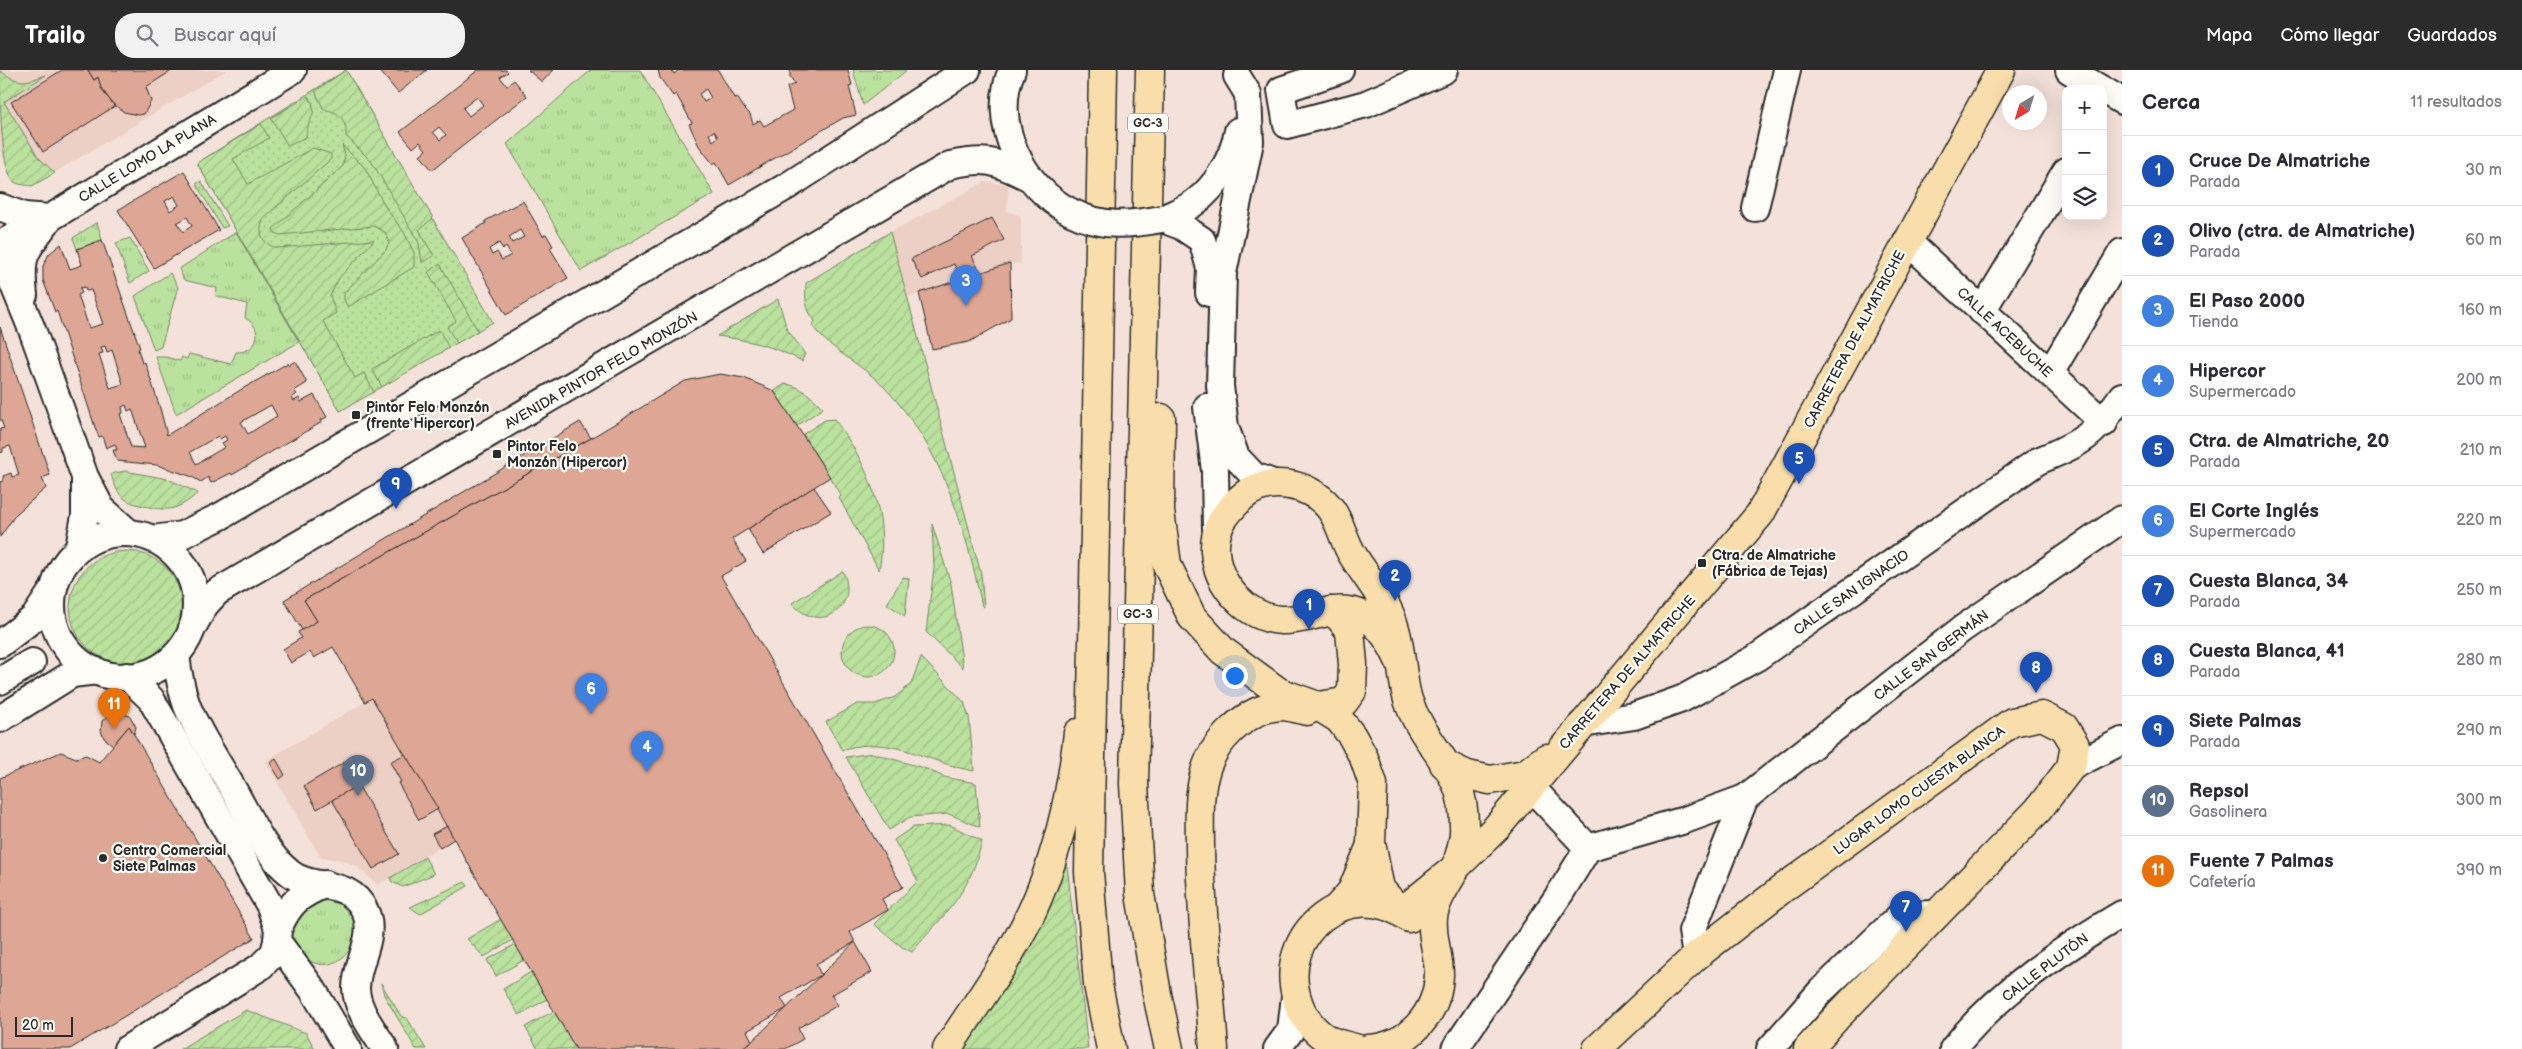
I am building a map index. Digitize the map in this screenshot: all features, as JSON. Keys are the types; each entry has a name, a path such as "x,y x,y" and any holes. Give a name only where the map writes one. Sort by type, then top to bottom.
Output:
{"main road":[{"path":"1103,70 1089,872 1098,984 1111,1049"},
{"name":"GC-3","path":"1150,70 1134,784 1140,894 1157,994 1169,1049"},
{"name":"CARRETERA DE ALMATRICHE","path":"1455,868 1532,787 1574,733 1760,514 2001,70"},
{"name":"GC-3","path":"1147,176 1162,278 1160,512 1167,565 1192,617 1223,651 1279,692 1318,706 1339,719 1352,736 1364,758"},
{"path":"947,1049 1018,937 1038,896 1060,833 1078,735 1083,612 1095,477"},
{"path":"1400,662 1392,642 1382,628 1366,617 1349,611 1331,611 1281,620 1255,613 1233,595 1220,574 1215,552 1216,528 1229,510 1248,492 1273,483 1292,486 1312,493 1330,508 1350,552 1384,600 1396,630 1408,700 1422,733 1457,786 1465,828 1455,868 1442,892 1433,916 1437,989 1432,1005 1421,1024 1405,1043 1343,1047 1315,1030 1301,1012 1292,979 1292,966 1300,942 1307,930 1327,913 1338,907 1364,902 1401,912"},
{"path":"1318,706 1344,702 1352,691 1353,664 1350,631 1340,618 1331,611"},
{"path":"1214,1049 1201,873 1200,807 1204,775 1215,748 1235,726 1257,713 1280,706 1306,710 1345,738 1364,758 1373,784 1371,843 1380,889 1428,937 1436,957"},
{"name":"LUGAR LOMO CUESTA BLANCA","path":"1597,1049 1696,956 1786,886 2012,722 2042,716 2064,727 2075,746 2071,767"},
{"path":"1444,764 1467,775 1490,780 1525,774 1574,733"},
{"path":"1808,1049 2038,810 2071,767"},
{"path":"1338,907 1352,891 1371,843"},
{"path":"1401,912 1455,868"}],"street":[{"name":"CALLE LOMO LA PLANA","path":"0,244 50,218 293,70"},
{"path":"153,539 182,535 221,516 789,185 967,70"},
{"path":"1012,70 1005,111 1012,146 1028,177 1055,204 1088,220 1125,226 1172,220 1194,203 1219,178 1236,146 1242,111 1236,73"},
{"path":"1340,70 1281,90 1287,125 1366,104 1444,70"},
{"path":"1755,208 1787,70"},
{"path":"2069,70 2108,97"},
{"path":"1236,73 1248,94 1250,142 1223,273 1220,386 1225,427 1236,457 1254,476 1273,483"},
{"name":"AVENIDA PINTOR FELO MONZÓN","path":"192,628 205,605 217,592 950,165 978,160 998,163 1028,177"},
{"path":"1982,311 2064,175"},
{"path":"0,207 24,216 50,218"},
{"path":"26,314 21,267 26,248 50,218"},
{"path":"1172,220 1202,240 1210,268 1207,415 1215,471 1216,528"},
{"name":"CALLE ACEBUCHE","path":"1907,241 2104,423"},
{"path":"0,251 26,314 85,477 101,508 128,532"},
{"path":"2050,373 2122,252"},
{"path":"0,293 26,314"},
{"name":"CALLE SAN IGNACIO","path":"1574,733 1634,716 1682,699 1756,658 2038,461 2077,445 2104,423 2122,396"},
{"path":"79,547 85,516 85,477"},
{"name":"CALLE SAN GERMÁN","path":"1588,848 1684,820 1745,798 1962,629 2122,519"},
{"path":"0,644 34,618 52,591 62,567 79,547 102,535 128,532 153,539 171,550 185,566 194,586 196,607 192,628 186,642 176,655 151,672 127,676 115,676 96,672 72,674 0,719"},
{"path":"52,591 52,616 60,639 76,658 96,672"},
{"path":"176,655 182,690 195,723 272,856 292,875 302,880 326,884 350,894 364,911 368,934 359,964 356,989 359,1004 384,1049"},
{"path":"0,681 32,662"},
{"path":"127,676 151,699 270,906 278,935 348,1049"},
{"path":"2071,767 2122,741"},
{"path":"1455,1049 1561,892 1588,848 1532,787"},
{"path":"1696,956 1692,931 1745,798"},
{"path":"127,1049 260,967 274,953 278,935 292,903 308,891 326,884"},
{"path":"1770,1049 1821,991 1901,915 1936,914"},
{"name":"CALLE PLUTÓN","path":"1953,1049 2011,989 2094,930 2122,914"},
{"path":"1278,1048 1291,1030 1296,996"}],"shaded area":[{"path":"0,70 227,70 32,186 14,181 7,171 0,150"},
{"path":"985,182 1009,184 1007,211 1021,216 1021,264 1010,263 1011,318 969,342 932,349 919,294 908,297 890,232"},
{"path":"372,698 454,839 378,885 356,866 342,860 321,858 265,761"}],"green space":[{"path":"346,70 493,322 340,411 197,163"},
{"path":"346,70 433,218 419,230 434,256 422,262 419,243 371,161 346,136 344,122 341,118 334,112 324,110 315,91"},
{"path":"591,70 640,70 714,194 581,271 507,144"},
{"path":"853,70 907,70 863,105"},
{"path":"0,71 22,81 46,75 4,102 39,158 55,173 32,186 22,185 13,181 5,160"},
{"path":"308,96 312,102 313,112 306,137 288,146 271,118"},
{"path":"261,124 269,138 233,159 248,184 313,148 331,154 331,159 264,218 261,233 265,241 278,248 374,240 339,278 330,296 336,313 323,321 355,378 364,373 374,392 340,411 197,163"},
{"path":"342,145 365,168 386,208 404,232 414,253 414,267 348,307 344,300 344,293 386,250 389,242 385,232 374,226 280,235 275,233 273,229 343,166 345,155"},
{"path":"201,181 228,226 222,228 196,184"},
{"path":"97,222 102,240 77,249 73,238"},
{"path":"236,232 299,342 176,414 156,357 166,357 180,361 182,357 187,359 189,354 231,364 236,352 250,349 256,339 257,333 255,328 245,318 247,304 216,296 217,288 184,280 179,269"},
{"path":"890,232 981,574 984,607 982,606 959,517 936,462 921,435 904,410 884,387 828,343 812,326 815,321 806,303 806,283"},
{"path":"130,238 149,271 130,283 116,243"},
{"path":"440,264 478,331 457,343 447,327 456,321 428,272"},
{"path":"170,273 178,287 161,347 154,350 135,296"},
{"path":"778,299 787,329 805,354 802,361 760,344 717,336"},
{"path":"439,330 449,348 382,387 372,369"},
{"path":"785,384 801,389 823,408 797,426 774,391"},
{"path":"834,419 866,471 873,490 881,529 882,549 879,570 839,498 841,496 803,434 825,420"},
{"path":"125,471 168,479 198,493 185,503 173,508 161,509 137,504 126,500 113,481 111,474"},
{"path":"932,524 951,584 963,668 926,632 934,568"},
{"path":"126,551 148,555 166,567 178,585 182,607 178,629 166,647 148,659 126,663 104,659 86,647 74,629 70,607 74,585 86,567 104,555"},
{"path":"843,571 847,585 846,597 834,613 824,617 814,617 803,612 792,603"},
{"path":"903,577 909,578 905,616 887,604"},
{"path":"863,625 873,625 883,629 890,636 894,651 890,666 883,673 873,677 863,677 853,673 846,666 842,656 842,646 846,636 853,629"},
{"path":"921,657 964,702 969,717 974,771 893,747 877,745 860,746 842,750 826,722 857,704 875,704 895,697 911,684"},
{"path":"872,753 924,768 944,777 976,783 980,827 949,814 910,817 889,830 846,757"},
{"path":"950,825 982,841 977,859 971,875 955,902 912,952 902,947 874,924 918,881 894,840 913,827"},
{"path":"1065,848 1088,1049 964,1049 1013,969"},
{"path":"425,857 434,874 403,887 392,882 390,878"},
{"path":"465,882 468,886 420,914 410,907"},
{"path":"326,897 345,907 354,920 355,935 350,948 340,959 327,964 311,962 295,949 289,935 291,920 295,910"},
{"path":"501,919 513,940 484,957 467,939"},
{"path":"516,944 524,960 496,976 487,960"},
{"path":"531,972 547,999 519,1015 503,989"},
{"path":"381,983 401,1016 407,1018 426,1049 416,1049 384,995"},
{"path":"246,1010 306,1033 315,1049 180,1049"},
{"path":"554,1011 576,1049 538,1049 525,1027"}],"building":[{"path":"62,70 88,70 94,80 98,77 104,93 115,106 43,152 11,102"},
{"path":"88,70 173,70 146,87 151,101 144,114 138,115 124,112 112,103 101,88 98,77 94,80"},
{"path":"379,70 427,70 398,93"},
{"path":"478,70 506,70 508,72 500,77 507,86 514,80 527,96 432,170 420,155 426,150 420,142 413,148 400,132","holes":["477,97 483,105 469,116 463,108","439,127 446,135 440,140 433,132"]},
{"path":"528,70 553,70 542,82"},
{"path":"658,70 672,70 674,74 679,70 718,70 734,98 737,97 750,114 753,124 760,120 764,126 793,110 787,87 795,84 790,77 790,70 848,70 852,85 849,86 856,115 843,118 729,185 716,162 713,164 699,146 689,124 692,123 676,94 673,96 660,78","holes":["706,89 711,98 704,102 699,94","714,131 718,137 713,141 709,134"]},
{"path":"184,171 219,230 154,268 118,210","holes":["174,196 179,205 170,211 165,201","187,217 192,226 183,232 177,223"]},
{"path":"523,201 543,236 546,234 553,246 550,248 568,278 506,315 462,238 486,223 485,221","holes":["520,230 524,237 512,243 509,237","499,243 503,249 506,247 511,255 502,260 497,252 492,255 489,249"]},
{"path":"992,218 1004,240 972,256 982,276 964,284 954,264 922,279 911,259"},
{"path":"102,240 140,348 138,349 142,363 145,362 167,435 242,389 288,363 289,365 295,361 307,383 294,391 297,394 292,398 294,401 299,398 301,402 314,395 327,417 321,420 322,422 232,475 231,473 211,483 208,477 201,482 190,476 157,465 117,461 113,450 117,450 115,444 106,448 102,436 99,437 96,430 57,311 55,312 43,280 43,266 49,254 61,244 70,269 82,265 77,249","holes":["85,287 86,291 91,290 103,324 89,328 78,295 82,293 80,288","105,346 107,352 112,350 123,384 110,388 99,354 103,353 101,347","126,405 128,411 132,409 145,448 131,447 120,414 123,413 122,407","271,405 277,416 248,434 241,422","218,436 220,439 225,436 227,440 222,443 225,447 196,464 190,452"]},
{"path":"1010,263 1011,318 969,342 932,349 919,293"},
{"path":"0,327 50,475 42,478 46,488 16,514 0,537 0,482 3,481 3,476 11,473 12,477 19,475 10,446 3,448 3,452 0,453 0,429 4,428 0,418"},
{"path":"720,374 744,378 774,391 830,477 732,539 746,561 721,576 903,887 882,899 888,910 850,932 855,942 816,964 821,975 781,998 787,1008 747,1031 752,1041 740,1049 576,1049 372,698 365,702 333,647 314,658 310,652 291,663 283,649 301,638 298,632 317,621 304,600 591,438 685,381"},
{"path":"580,422 591,438 304,600 317,621 302,630 284,600"},
{"path":"814,487 831,512 763,554 748,529"},
{"path":"114,711 130,716 136,727 134,734 129,726 113,745 104,738 101,731 102,721"},
{"name":"Centro Comercial Siete Palmas","path":"129,726 254,938 70,1049 0,1049 0,778 61,752 76,758 86,755 99,762"},
{"path":"405,754 438,809 419,820 398,783 401,782 390,762"},
{"path":"276,759 285,775 280,779 270,763"},
{"path":"350,759 364,782 317,809 304,786"},
{"path":"358,785 399,854 373,869 332,800"},
{"path":"447,826 454,839 440,848 432,834"},
{"path":"855,942 872,972 831,995 838,1005 798,1028 803,1039 785,1049 744,1049"}],"place":[{"name":"El Paso 2000","path":"966,306"},
{"name":"Pintor Felo Monzón (frente Hipercor)","path":"356,415"},
{"name":"Pintor Felo Monzón (Hipercor)","path":"497,454"},
{"name":"Ctra. de Almatriche, 20","path":"1799,484"},
{"name":"Siete Palmas","path":"396,509"},
{"name":"Ctra. de Almatriche (Fábrica de Tejas)","path":"1702,563"},
{"name":"Olivo (ctra. de Almatriche)","path":"1395,601"},
{"name":"Cruce De Almatriche","path":"1309,630"},
{"name":"Cuesta Blanca, 41","path":"2036,693"},
{"name":"El Corte Inglés","path":"591,714"},
{"name":"Fuente 7 Palmas","path":"114,729"},
{"name":"Hipercor","path":"647,772"},
{"name":"Repsol","path":"358,796"},
{"name":"Centro Comercial Siete Palmas","path":"103,858"},
{"name":"Cuesta Blanca, 34","path":"1906,932"}]}
